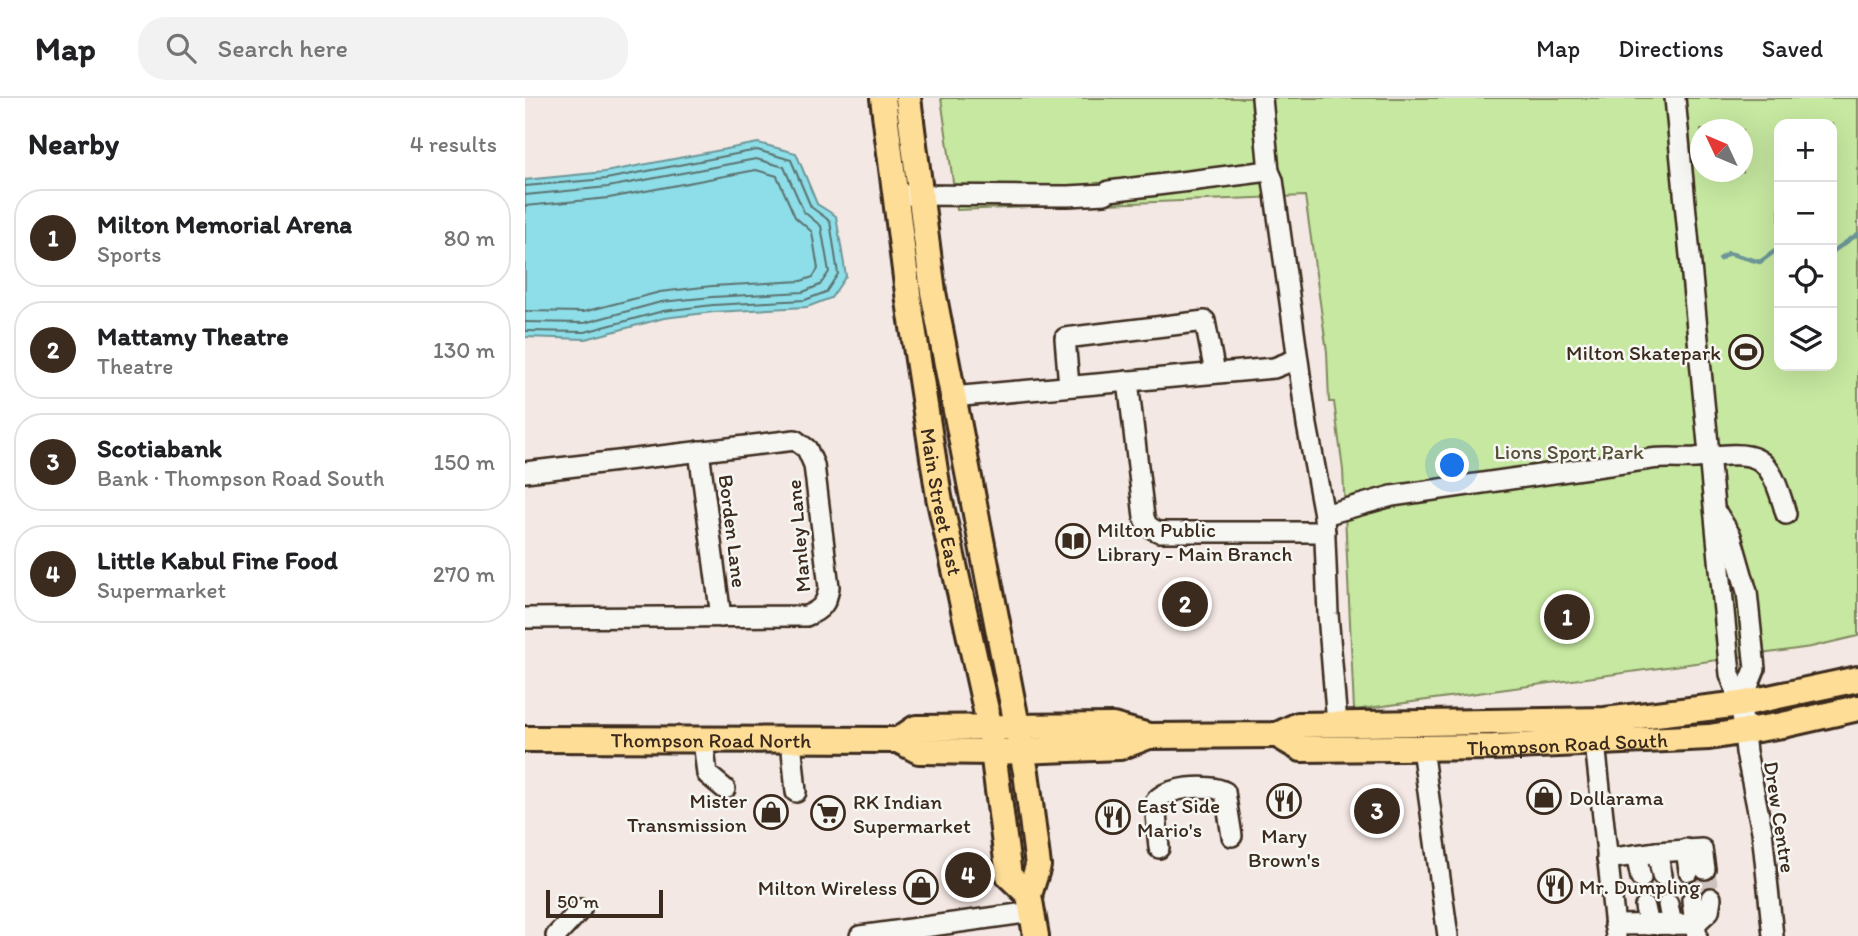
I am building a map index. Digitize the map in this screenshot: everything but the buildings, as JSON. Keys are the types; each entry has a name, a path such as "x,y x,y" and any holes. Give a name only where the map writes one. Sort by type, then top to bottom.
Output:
{"main road":[{"name":"Main Street East","path":"883,98 933,292 1005,740"},
{"name":"Main Street East","path":"908,98 909,301 939,497 1038,866 1031,903 1036,936"},
{"name":"Thompson Road South","path":"1005,740 1120,747 1149,736 1277,735 1298,725 1605,720 1741,704 1858,679"},
{"name":"Thompson Road South","path":"1277,735 1301,749 1595,743 1709,737 1858,708"},
{"name":"Thompson Road North","path":"525,739 898,740 916,728 1005,740"}],"street":[{"path":"1262,98 1269,171 1273,180 1307,425 1325,523 1337,724"},
{"name":"Drew Centre","path":"1675,98 1730,674 1741,704 1762,831 1773,936"},
{"path":"908,195 1105,194 1109,191 1269,171"},
{"path":"1069,386 1065,338 1205,321 1215,373"},
{"path":"952,397 1274,368 1297,359"},
{"path":"1128,381 1144,517 1152,530 1160,532 1325,523 1392,496 1657,458 1730,453 1748,454 1763,463 1779,489 1786,514"},
{"name":"Manley Lane","path":"525,472 795,440 807,449 814,465 829,587 824,605 806,617 525,618"},
{"name":"Borden Lane","path":"699,452 722,617"},
{"path":"703,740 708,774 725,789"},
{"path":"791,740 796,792"},
{"path":"1595,743 1615,931 1647,916 1696,930 1702,899"},
{"path":"1422,748 1448,936"},
{"path":"1159,848 1155,802 1159,795 1168,791 1211,787 1224,792 1232,836"},
{"path":"1607,859 1694,849 1697,870"},
{"path":"1657,852 1662,875"},
{"path":"1636,855 1641,878"},
{"path":"860,936 1031,903"},
{"path":"1668,904 1672,925"},
{"path":"555,936 581,909"}],"green space":[{"name":"Lions Sport Park","path":"941,98 1858,98 1858,636 1811,647 1354,710 1343,470 1334,402 1329,402 1327,352 1305,196 957,210"}],"water":[{"path":"758,143 796,153 817,204 836,216 846,276 831,298 807,307 714,312 664,318 586,339 525,337 525,180 605,172"}],"waterway":[{"path":"1837,249 1858,234"},
{"path":"1720,259 1728,253 1760,262 1774,252"}],"tunnel":[{"path":"1705,869 1711,898"},
{"path":"1689,871 1692,900"},
{"path":"1662,875 1668,904"},
{"path":"1641,878 1645,907"}],"place":[{"name":"Milton Skatepark","path":"1746,352"},
{"name":"Milton Public Library - Main Branch","path":"1073,541"},
{"name":"Mattamy Theatre","path":"1185,604"},
{"name":"Milton Memorial Arena","path":"1567,617"},
{"name":"Dollarama","path":"1544,797"},
{"name":"Mary Brown's","path":"1284,801"},
{"name":"Scotiabank","path":"1377,811"},
{"name":"Mister Transmission","path":"771,812"},
{"name":"RK Indian Supermarket","path":"828,813"},
{"name":"East Side Mario's","path":"1113,817"},
{"name":"Little Kabul Fine Food","path":"968,875"},
{"name":"Mr. Dumpling","path":"1555,886"},
{"name":"Milton Wireless","path":"921,887"}]}
